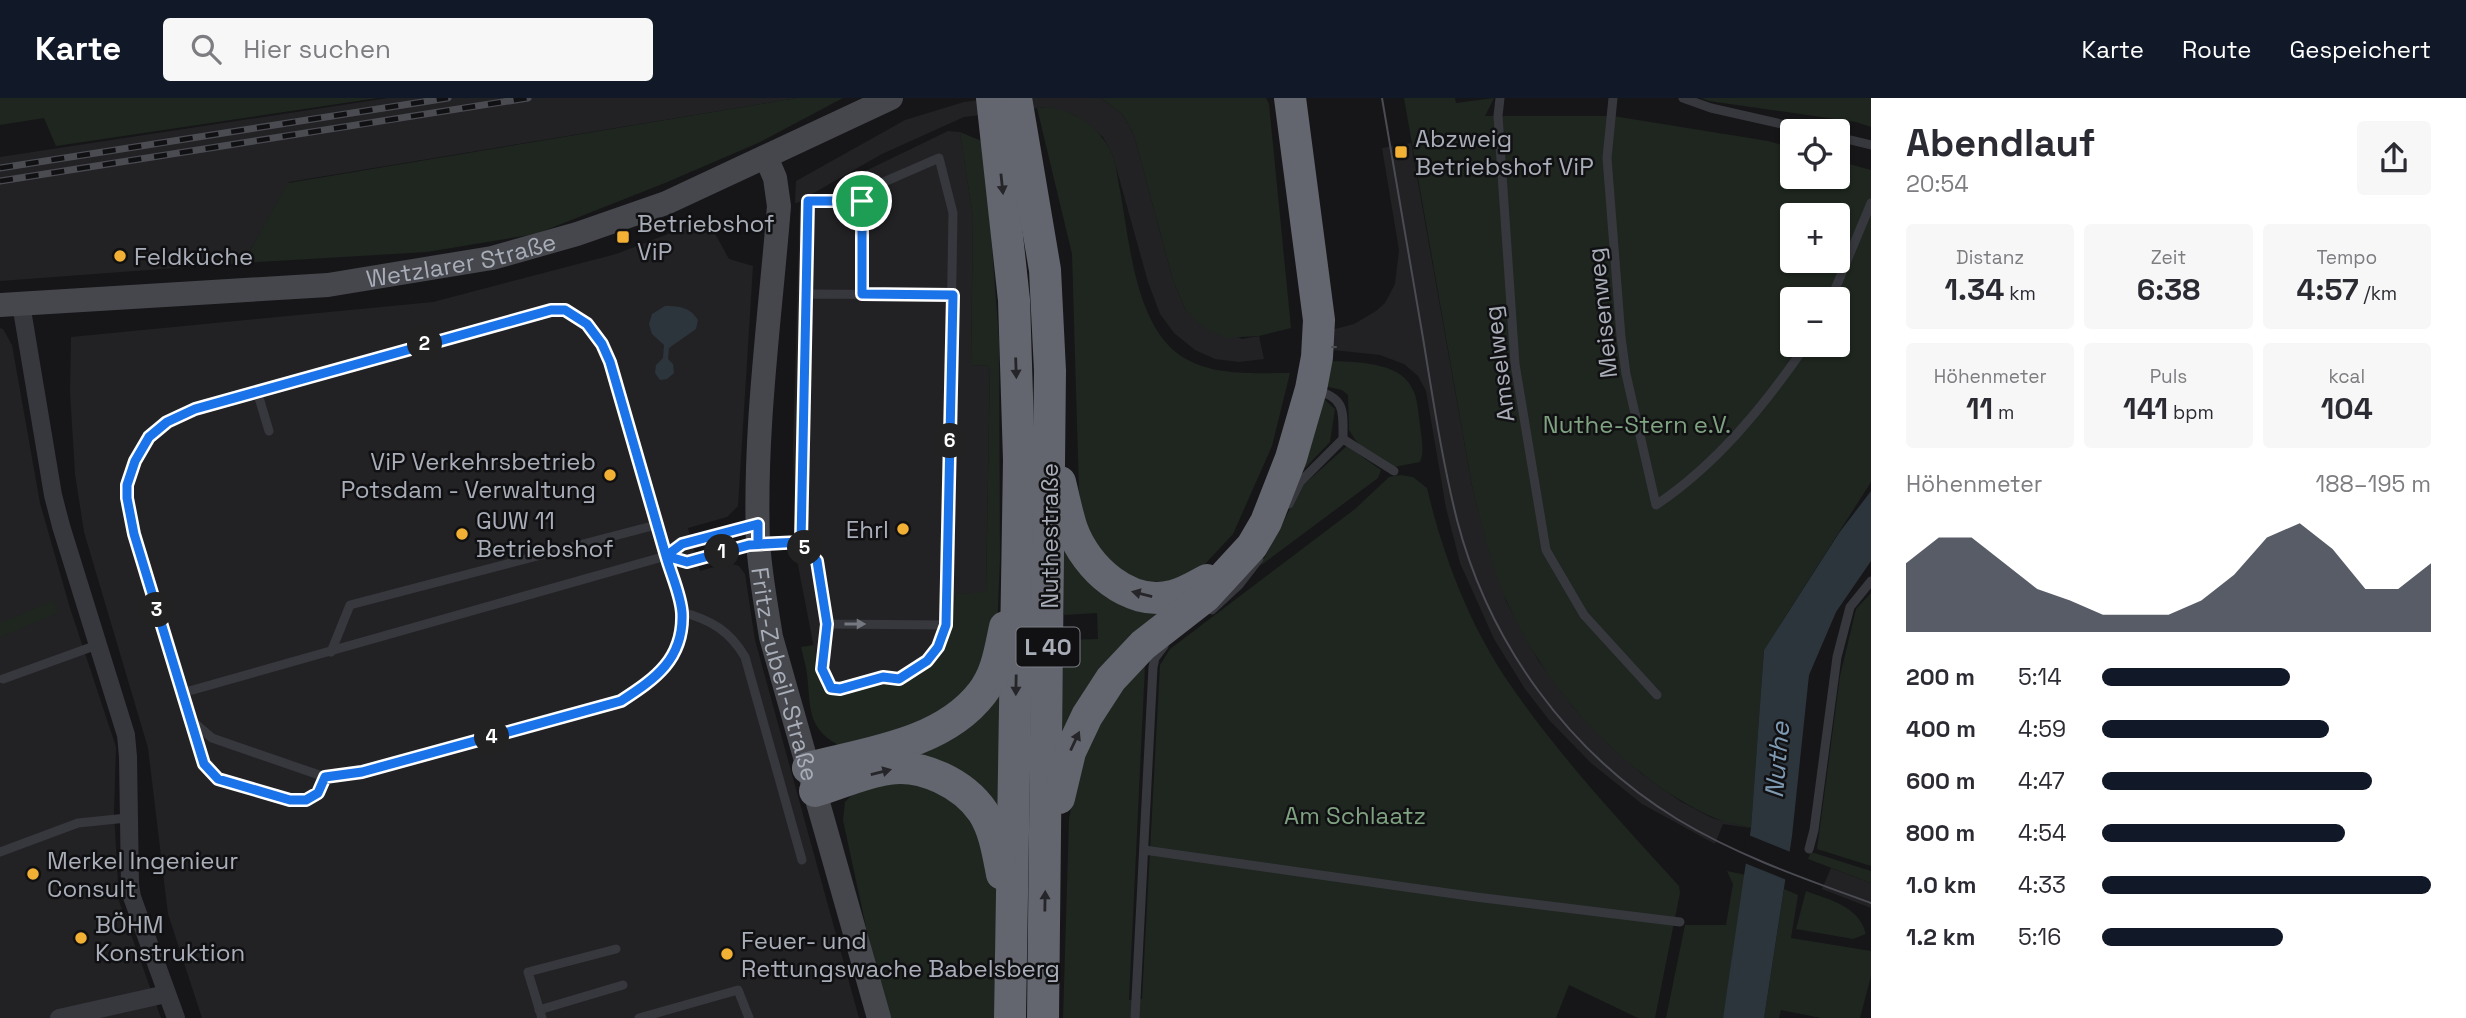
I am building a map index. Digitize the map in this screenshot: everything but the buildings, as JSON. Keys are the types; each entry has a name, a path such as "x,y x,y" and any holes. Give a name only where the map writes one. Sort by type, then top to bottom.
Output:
{"highway":[{"path":"1046,854 1070,752 1087,716 1125,662 1206,596 1252,546 1278,494 1306,387 1305,326 1276,98"},
{"path":"1049,440 1073,531 1085,554 1104,576 1124,589 1147,597 1170,596 1206,580 1224,565 1244,540 1263,508 1296,408 1317,357 1319,320 1290,98"},
{"name":"Nuthestraße","path":"1005,106 1045,270 1050,371 1043,1018"},
{"name":"Nuthestraße","path":"1005,106 1019,460 1010,1018"},
{"path":"812,780 886,748 918,738 960,716 983,692 996,667 1019,568"},
{"path":"812,780 897,769 927,773 964,791 983,812 995,838 1012,917"}],"street":[{"name":"Wetzlarer Straße","path":"11,304 328,285 492,258 617,221 666,203 891,98"},
{"name":"Fritz-Zubeil-Straße","path":"766,156 775,178 779,206 761,422 758,534 771,637 879,1018"},
{"path":"11,304 53,495 126,735 132,897 176,1018"},
{"path":"59,1018 166,994"}],"lane":[{"name":"Amselweg","path":"1500,98 1498,116 1515,364 1546,550 1584,615 1657,695"},
{"name":"Meisenweg","path":"1614,98 1607,158 1621,337 1631,400 1656,505 1694,477 1730,442 1797,357"},
{"path":"1683,98 1711,108 1780,124"},
{"path":"1850,140 1871,145"},
{"path":"182,693 666,556 682,544 758,534 801,542 817,561 827,624 822,669 831,688 840,689 883,677 899,679 927,661 938,647 946,625 953,213 939,158 870,188 862,201 862,294"},
{"path":"801,542 808,201 862,201"},
{"path":"1836,287 1871,203"},
{"path":"806,294 953,295"},
{"path":"191,720 212,738 325,777 362,772 621,701 653,680 670,660 680,638 682,612 610,362 602,344 587,324 565,310 551,310 487,326 195,409 167,422 149,437 135,461 127,485 128,510 204,764 218,779 290,800 306,800 318,793 325,777"},
{"path":"1282,517 1300,482 1343,439 1343,412 1339,401 1330,394 1306,387"},
{"path":"257,391 269,431"},
{"path":"1343,439 1394,471"},
{"path":"331,652 350,605 656,525"},
{"path":"666,556 687,562 758,534"},
{"path":"1204,617 1239,585 1264,551"},
{"path":"1809,849 1814,830 1837,657 1850,607 1871,581"},
{"path":"682,612 701,617 726,633 734,639 745,657 802,860"},
{"path":"827,624 946,625"},
{"path":"1135,1018 1153,667 1160,650 1171,640"},
{"path":"3,679 97,645"},
{"path":"0,852 78,822 127,818"},
{"path":"1144,850 1463,896 1680,922"},
{"path":"616,948 528,972 540,1014 623,985"},
{"path":"639,1018 738,990 749,1018"}],"shaded area":[{"path":"388,98 797,98 289,182 243,263 0,281 0,157"},
{"path":"994,98 1101,98 1123,115 1134,135 1173,280 1186,311 1242,339 1259,336 1264,359 1239,362 1215,359 1195,350 1174,333 1160,314 1148,282 1113,156 1103,137 1075,115 1046,107 964,117 882,154 812,194 855,194 855,176 948,131 960,132 973,217 971,365 990,366 986,593 956,594 950,631 937,657 926,669 898,684 884,683 837,696 828,692 818,669 796,555 793,450 800,202 795,203 796,181 905,120 964,102"},
{"path":"1411,143 1472,486 1488,547 1507,603 1538,660 1574,708 1609,745 1642,774 1680,801 1712,818 1751,828 1723,824 1715,844 1642,804 1591,763 1549,720 1525,689 1494,639 1460,563 1446,508 1426,391 1418,376 1404,364 1380,355 1333,350 1331,330 1354,324 1376,311 1385,303 1395,284 1399,250 1382,148"},
{"path":"707,219 729,259 753,266 738,506 727,517 688,528 700,571 728,563 739,566 745,574 755,640 859,1018 202,1018 168,914 148,748 84,532 75,474 70,392 71,337 433,302 616,254"},
{"path":"0,328 12,345 40,503 70,608 116,747 114,812 119,901 161,1018 0,1018"},
{"path":"1831,868 1871,883 1871,908 1822,889"}],"green space":[{"path":"0,98 378,98 56,146 44,118 0,125"},
{"path":"797,98 843,98 758,143 536,234 427,252 243,263 288,183"},
{"path":"1101,98 1266,98 1269,104 1291,328 1259,336 1225,338 1203,327 1186,311 1173,280 1134,135 1123,115"},
{"name":"Nuthe-Stern e.V.","path":"1404,98 1455,98 1456,103 1494,98 1485,116 1613,116 1768,141 1780,144 1780,189 1850,189 1850,164 1871,170 1871,482 1764,650 1751,828 1710,816 1678,799 1618,754 1591,727 1566,698 1524,636 1502,590 1472,486"},
{"path":"1701,98 1871,98 1871,127 1850,119"},
{"path":"1046,107 1076,116 1093,128 1107,144 1116,167 1136,278 1152,321 1163,339 1189,361 1217,370 1290,373 1272,446 1233,534 1206,563 1176,582 1142,581 1114,568 1092,541 1082,518 1072,254 1037,108"},
{"path":"960,132 984,142 999,339 1000,559 997,632 981,679 925,724 838,745 820,731 815,723 801,647 814,645 818,669 828,692 837,695 884,683 898,684 926,669 937,657 950,631 956,594 986,592 990,366 971,365 973,217"},
{"path":"1328,361 1375,365 1387,368 1406,379 1418,406 1422,444 1420,462 1394,467 1360,446 1349,430 1348,395 1342,390 1324,386"},
{"name":"Am Schlaatz","path":"1324,399 1335,409 1330,442 1294,484 1268,538 1244,573 1222,596 1158,648 1145,665 1129,1000 1142,999 1160,665 1170,649 1355,509 1389,477 1400,475 1413,477 1427,488 1459,589 1482,637 1509,683 1569,762 1679,886 1680,893 1655,1018 1638,1018 1569,985 1556,1018 1063,1018 1069,819 1080,760 1102,713 1133,671 1143,666 1134,666 1223,588 1249,559 1281,502 1315,400"},
{"path":"1347,446 1381,470 1378,478 1260,566 1302,486"},
{"path":"1063,532 1164,608 1060,747 1064,640 1098,639 1097,613 1064,615"},
{"path":"1871,593 1871,866 1817,849 1840,676 1856,609"},
{"path":"53,601 58,613 0,637 0,623"},
{"path":"1003,675 999,824 897,759"},
{"path":"906,776 972,812 997,887 994,1018 891,1018 872,955 843,820 845,802 858,789"},
{"path":"1811,852 1871,871 1871,883 1808,859"},
{"path":"1727,871 1746,875 1723,1018 1666,1018 1685,925 1726,925 1733,884"},
{"path":"1784,889 1798,895 1791,938 1871,951 1871,976 1860,1018 1821,1018 1781,1010 1779,1018 1764,1018"},
{"path":"1806,891 1850,910 1862,924 1866,934 1853,939 1796,929"}],"water":[{"path":"665,306 684,308 698,320 696,329 669,348 668,359 673,364 674,373 667,379 660,380 655,373 656,365 663,358 664,345 652,334 649,324 652,314"},
{"name":"Nuthe","path":"1871,491 1871,561 1836,612 1809,675 1792,836 1764,1018 1723,1018 1751,828 1764,650 1839,533"}],"pier":[{"path":"1746,834 1793,853 1789,881 1742,862"}],"tram line":[{"path":"1382,98 1438,429 1457,520 1471,565 1512,651 1538,690 1568,727 1601,761 1638,792 1677,819 1724,844 1772,866 1871,903"}],"railway":[{"path":"0,168 448,98"},
{"path":"0,181 528,98"}],"place":[{"name":"Abzweig Betriebshof ViP","path":"1401,152"},
{"name":"Betriebshof ViP","path":"623,237"},
{"name":"Feldküche","path":"120,256"},
{"name":"ViP Verkehrsbetrieb Potsdam - Verwaltung","path":"610,475"},
{"name":"Ehrl","path":"903,529"},
{"name":"GUW 11 Betriebshof","path":"462,534"},
{"name":"Merkel Ingenieur Consult","path":"33,874"},
{"name":"BÖHM Konstruktion","path":"81,938"},
{"name":"Feuer- und Rettungswache Babelsberg","path":"727,954"}],"route":[{"path":"862,201 808,201 801,542 749,545 687,562 666,556 610,362 602,344 587,324 565,310 551,310 487,326 195,409 167,422 149,437 135,461 127,485 128,510 204,764 218,779 290,800 306,800 318,793 325,777 362,772 449,750 621,701 653,680 670,660 680,638 682,612 666,556 682,544 758,524 758,544 801,542 817,561 827,624 822,669 831,688 840,689 883,677 899,679 927,661 938,647 946,625 953,295 862,294 862,201"}]}
